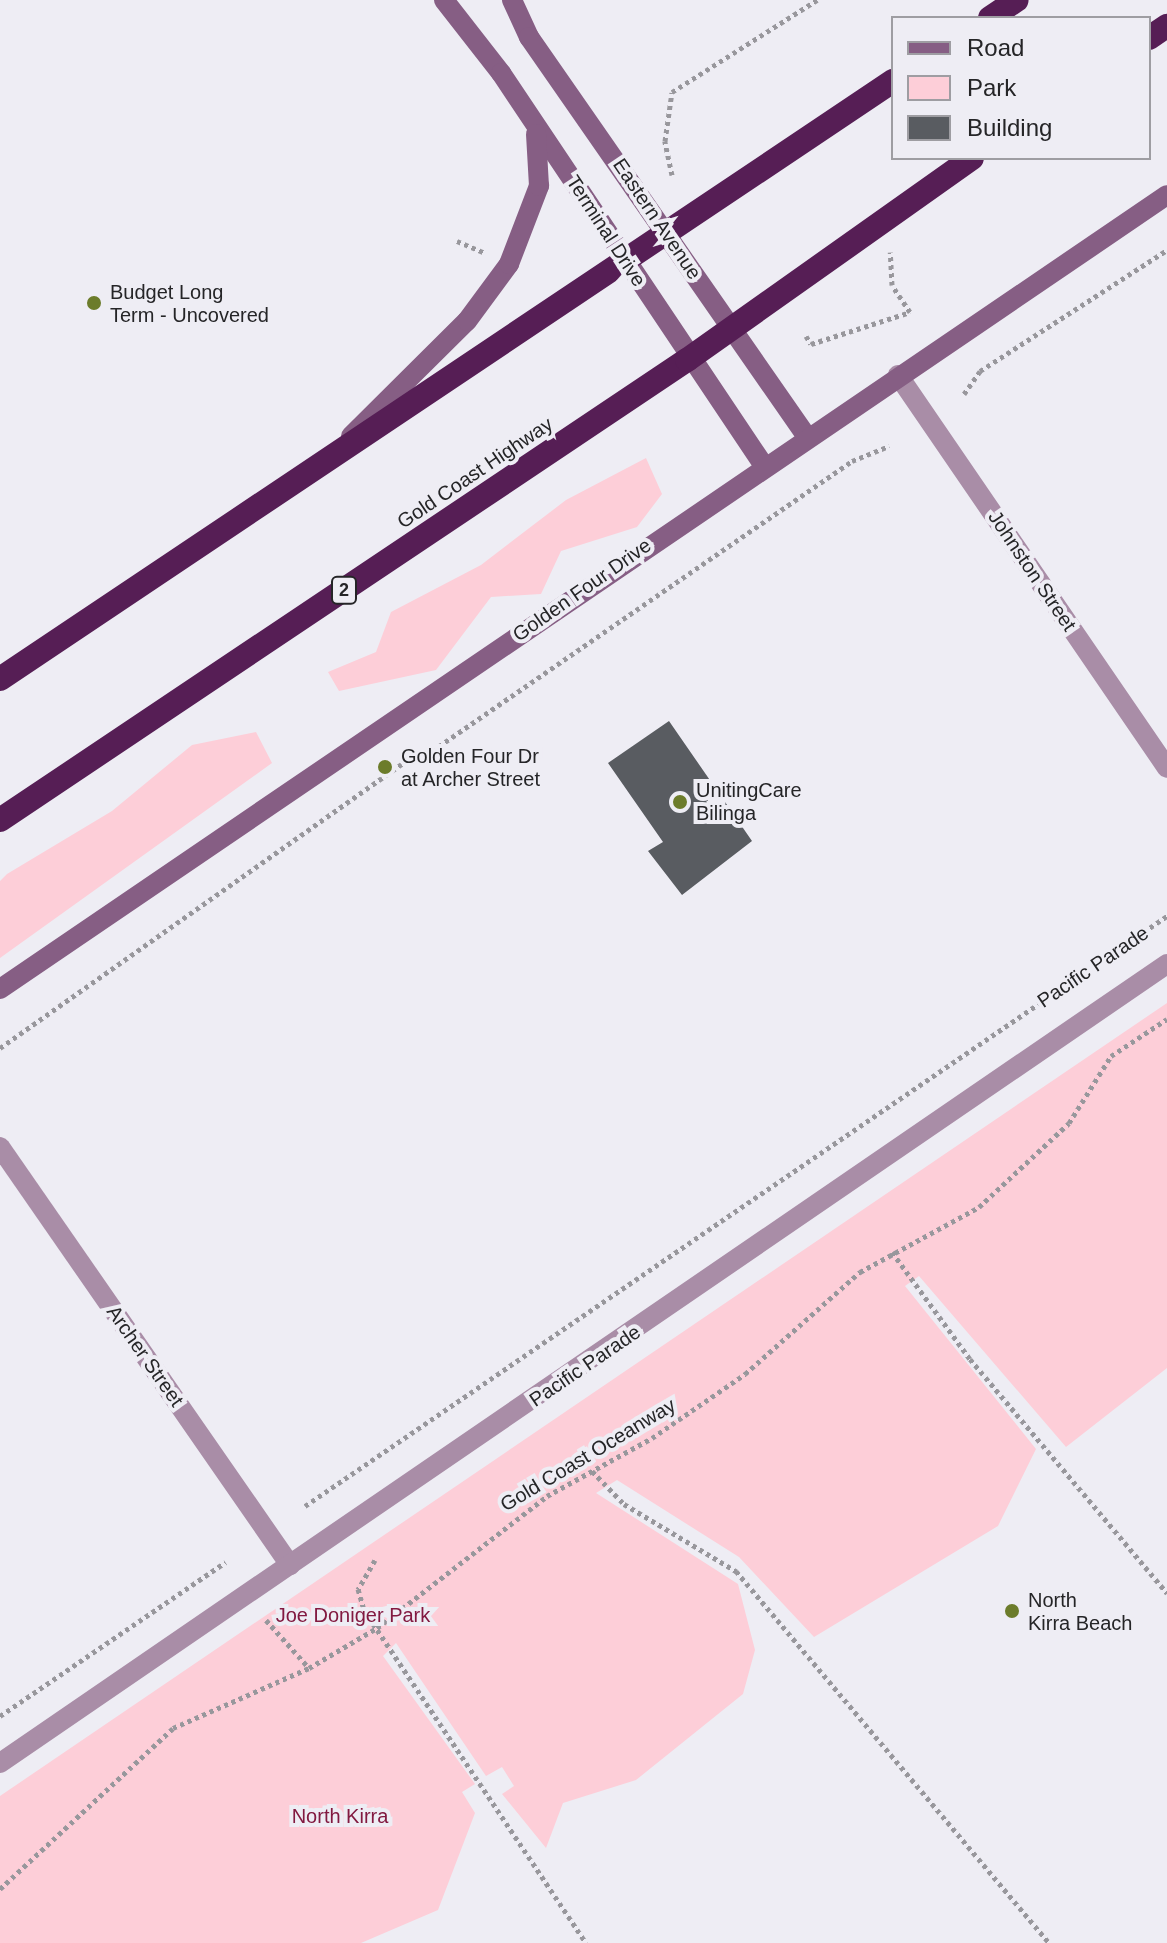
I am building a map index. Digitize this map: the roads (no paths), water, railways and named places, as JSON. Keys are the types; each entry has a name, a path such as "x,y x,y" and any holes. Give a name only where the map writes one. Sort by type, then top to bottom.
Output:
{"highway":[{"path":"993,16 1017,0"},
{"path":"0,679 630,264 891,82"},
{"name":"Gold Coast Highway","path":"0,820 687,360 969,160"}],"street":[{"name":"Terminal Drive","path":"444,0 527,112 630,264 687,360 763,465"},
{"name":"Eastern Avenue","path":"512,0 529,37 806,435"},
{"path":"983,16 1000,0"},
{"path":"329,460 467,321 509,264 541,172 527,112"},
{"name":"Golden Four Drive","path":"0,989 806,435 1167,195"},
{"name":"Johnston Street","path":"898,375 1167,768"},
{"name":"Pacific Parade","path":"0,1763 1167,964"},
{"name":"Archer Street","path":"0,1147 290,1565"}],"place":[{"name":"Budget Long Term - Uncovered","path":"94,303"},
{"name":"Golden Four Dr at Archer Street","path":"385,767"},
{"name":"UnitingCare Bilinga","path":"680,802"},
{"name":"North Kirra Beach","path":"1012,1611"}],"park label":[{"name":"Joe Doniger Park","path":"353,1615"},
{"name":"North Kirra","path":"340,1816"}]}
